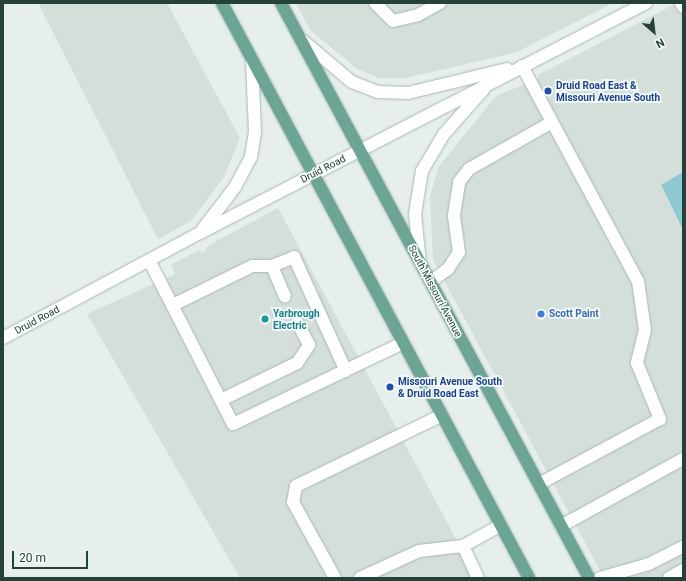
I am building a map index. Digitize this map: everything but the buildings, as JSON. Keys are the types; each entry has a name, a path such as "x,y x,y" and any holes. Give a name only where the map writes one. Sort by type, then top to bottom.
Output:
{"main road":[{"path":"222,3 529,578"},
{"name":"South Missouri Avenue","path":"281,3 589,578"}],"street":[{"path":"375,3 394,21 418,15 440,3"},
{"name":"Druid Road","path":"3,338 200,232 646,3"},
{"path":"681,3 683,7"},
{"path":"300,39 352,82 378,92 408,93 522,66 638,281 645,330 637,363 660,419 539,484"},
{"path":"200,232 235,186 251,157 256,132 252,59"},
{"path":"420,263 415,214 422,171 444,134 488,84"},
{"path":"430,282 448,269 459,252 454,215 459,182 469,169 552,122"},
{"path":"173,305 252,266 272,266 294,257 346,371"},
{"path":"149,260 233,424 403,343"},
{"path":"272,266 285,296"},
{"path":"221,400 297,363 309,345 298,322"},
{"path":"334,578 293,502 296,486 442,415"},
{"path":"561,526 683,459"},
{"path":"360,578 419,551 462,546 501,525"},
{"path":"462,546 478,578"},
{"path":"600,578 649,564 683,547"},
{"path":"669,578 683,570"}],"shaded area":[{"path":"38,3 167,3 240,138 224,177 191,221 158,239"},
{"path":"296,3 613,3 517,52 406,78 379,78 357,69 310,30"},
{"path":"677,3 683,3 683,172 661,186 683,230 683,578 604,578 433,260 430,196 439,166 496,96 539,78 538,75"},
{"path":"278,208 477,578 240,578 87,314 175,274 171,265 199,250 203,253 209,245"}],"water":[{"path":"683,172 683,230 661,185"}],"place":[{"name":"Druid Road East & Missouri Avenue South","path":"548,91"},
{"name":"Scott Paint","path":"541,314"},
{"name":"Yarbrough Electric","path":"265,319"},
{"name":"Missouri Avenue South & Druid Road East","path":"390,387"}]}
